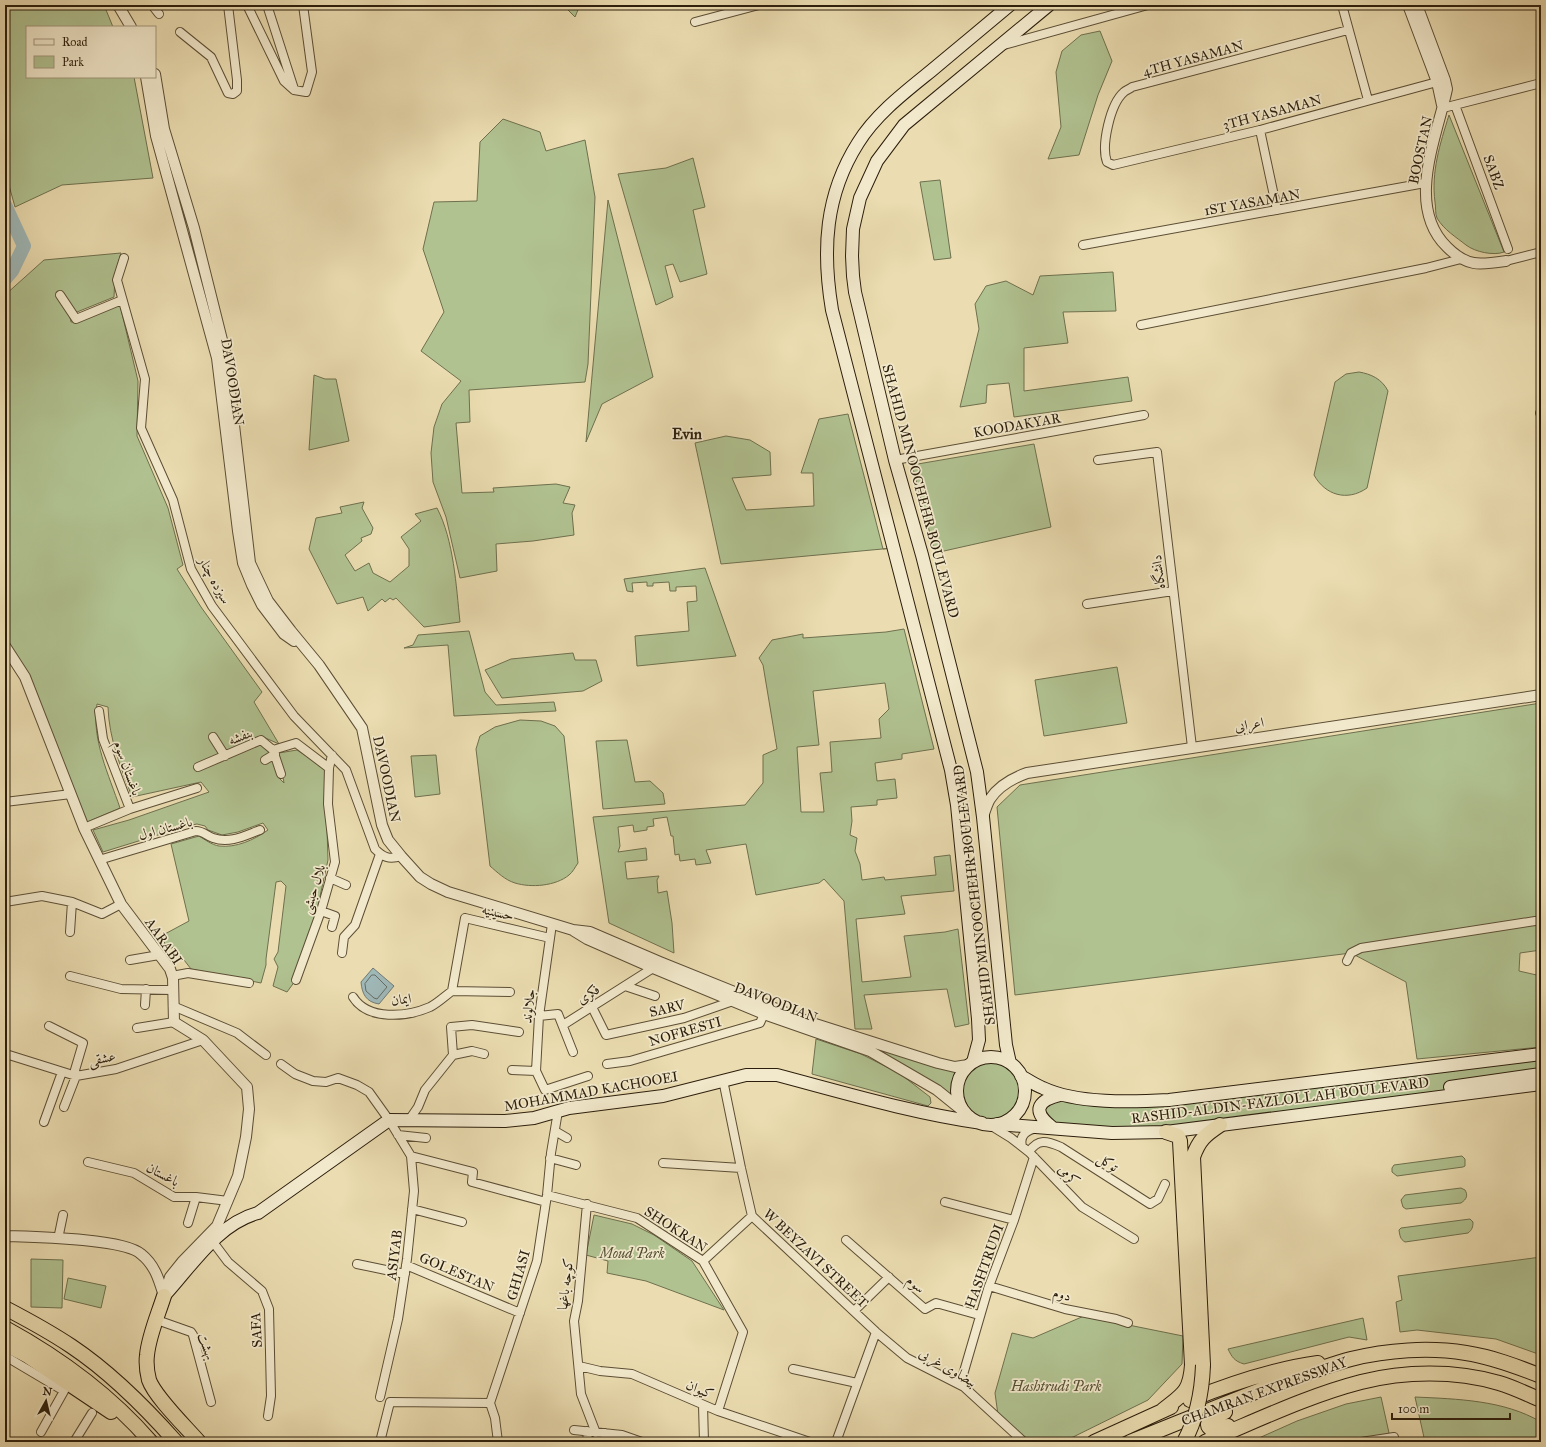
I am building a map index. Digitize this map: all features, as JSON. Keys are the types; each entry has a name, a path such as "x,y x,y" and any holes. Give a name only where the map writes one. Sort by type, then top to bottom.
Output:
{"highway":[{"path":"1184,1442 1192,1428 1197,1410 1202,1386 1203,1366 1193,1157 1197,1145 1205,1135 1220,1125"},
{"path":"1163,1410 1184,1394 1188,1388 1192,1365 1180,1141 1178,1136 1166,1132"},
{"path":"164,1296 150,1339 147,1355 147,1370 155,1391 199,1442"},
{"path":"5,1308 34,1323 72,1347 96,1365 156,1420 176,1442"},
{"path":"5,1328 58,1359 88,1381 147,1438"},
{"path":"5,1344 26,1355 147,1438"},
{"name":"CHAMRAN EXPRESSWAY","path":"1130,1442 1259,1391 1352,1359 1395,1352 1424,1350 1465,1353 1506,1362 1541,1376"},
{"path":"1094,1442 1163,1410 1260,1374 1300,1365 1352,1359"},
{"name":"CHAMRAN EXPRESSWAY","path":"1205,1442 1314,1397 1361,1382 1404,1374 1446,1375 1478,1378 1500,1383 1541,1400"},
{"path":"1259,1391 1229,1410 1212,1418 1208,1422 1210,1428 1216,1430 1272,1415"},
{"path":"126,1392 146,1402 166,1417 189,1442"}],"main road":[{"name":"SHAHID MINOOCHEHR BOULEVARD","path":"970,1063 979,1040 978,1019 957,805 951,770 832,310 827,267 827,248 828,230 834,196 841,176 859,142 895,100 1010,5"},
{"name":"SHAHID MINOOCHEHR BOULEVARD","path":"1010,1063 1006,1045 983,817 977,772 922,555 895,460 855,292 852,256 855,214 866,183 877,161 904,125 1049,5"},
{"name":"RASHID-ALDIN-FAZLOLLAH BOULEVARD","path":"1021,1076 1042,1088 1060,1095 1118,1102 1169,1100 1541,1054"},
{"path":"992,1056 1001,1058 1010,1063 1017,1068 1025,1086 1021,1106 1015,1114 1007,1120 990,1124 975,1121 963,1111 958,1102 956,1092 962,1073 970,1063 982,1058 992,1056"},
{"path":"1409,1101 1449,1088 1541,1074"},
{"name":"MOHAMMAD KACHOOEI","path":"389,1120 469,1124 534,1118 569,1108 663,1096 746,1075 777,1075 942,1118 990,1124"},
{"name":"RASHID-ALDIN-FAZLOLLAH BOULEVARD","path":"990,1124 1112,1133 1166,1132 1541,1084"},
{"path":"1048,1128 1040,1115 1039,1108 1042,1102 1048,1098 1060,1095"},
{"path":"164,1296 190,1264 235,1221 258,1213 389,1120"}],"street":[{"path":"111,5 122,22"},
{"path":"118,5 122,22"},
{"path":"122,22 123,5"},
{"path":"152,5 160,14"},
{"path":"180,32 211,57 228,93 233,94 237,91 237,80 228,5"},
{"path":"247,5 284,81 294,90 306,92 312,72 303,5"},
{"path":"267,5 294,90"},
{"path":"695,22 760,5"},
{"path":"998,46 1148,5"},
{"path":"1342,5 1368,100"},
{"name":"BOOSTAN","path":"1408,5 1441,81"},
{"name":"BOOSTAN","path":"1417,5 1441,81 1443,108 1425,183 1426,206 1431,224 1435,234 1461,259 1472,263 1482,264 1506,261"},
{"name":"4TH YASAMAN","path":"1113,165 1107,162 1104,156 1106,134 1109,120 1119,97 1124,91 1132,87 1348,30"},
{"name":"DAVOODIAN","path":"146,78 156,136 217,358 243,563 262,605 284,634 308,650"},
{"name":"DAVOODIAN","path":"156,78 164,129 194,228 226,356 250,563 268,601 308,650 362,728 382,825 388,840 400,856 420,877 448,892 573,930 590,932 660,962 871,1047 937,1090 963,1111"},
{"name":"3TH YASAMAN","path":"1113,165 1260,130 1441,81"},
{"path":"1443,108 1541,83"},
{"name":"SABZ","path":"1455,105 1508,249"},
{"path":"1260,130 1277,210"},
{"name":"1ST YASAMAN","path":"1083,245 1425,183"},
{"path":"1506,261 1541,252"},
{"name":"سیزده چنار","path":"124,258 117,280 145,379 141,428 173,500 191,569 212,606 289,709 346,770 371,841 375,849 380,854"},
{"path":"1141,325 1418,270 1461,259"},
{"path":"194,271 203,265"},
{"path":"60,295 76,318 122,300"},
{"name":"KOODAKYAR","path":"895,460 1144,415"},
{"name":"دانشگاه","path":"1098,460 1157,452 1192,747"},
{"path":"1087,604 1173,591"},
{"name":"AARABI","path":"5,646 25,677 84,828 121,904 170,969 172,976 174,1022"},
{"name":"اعرابی","path":"983,817 990,798 1001,787 1014,778 1027,773 1541,694"},
{"name":"باغستان سوم","path":"84,828 130,809 103,739 99,711"},
{"path":"213,737 225,756"},
{"name":"بنفشه","path":"198,768 261,740 274,752"},
{"path":"264,760 274,752 296,743 329,768"},
{"path":"274,752 281,774"},
{"name":"بلال حبشی","path":"296,980 321,911 335,862 328,804 329,768 332,755"},
{"path":"130,809 197,788"},
{"path":"5,802 71,794"},
{"name":"باغستان اول","path":"99,860 196,831 201,831 212,838 219,840 230,840 260,830"},
{"path":"342,953 344,937 355,925 380,854 385,857 394,858 400,856"},
{"path":"330,878 346,885"},
{"path":"5,902 42,896 72,902 102,914 121,904"},
{"path":"70,932 72,902"},
{"path":"321,911 335,916 332,926"},
{"name":"حسینیه","path":"452,991 465,918 550,938"},
{"path":"1347,961 1351,953 1361,948 1536,921"},
{"name":"جلالوند","path":"552,924 539,1016 536,1071 545,1090 588,1076"},
{"name":"DAVOODIAN","path":"573,930 587,940 764,1014 871,1047 938,1063 955,1067 970,1063"},
{"path":"130,960 159,955"},
{"name":"فکری","path":"563,1025 653,968"},
{"path":"172,976 188,973 249,983"},
{"path":"70,976 121,989 173,990"},
{"path":"625,986 655,996"},
{"path":"145,1005 146,989"},
{"path":"452,991 510,992"},
{"name":"ایمان","path":"353,997 358,1005 367,1010 383,1014 398,1015 430,1006 452,991"},
{"name":"SARV","path":"592,1007 606,1034 689,1017 733,1001"},
{"path":"173,1006 237,1033 266,1055"},
{"path":"539,1016 558,1014 572,1052"},
{"name":"NOFRESTI","path":"607,1064 630,1061 760,1023 764,1014"},
{"path":"137,1028 174,1022 203,1040 247,1087 249,1110 246,1137 238,1176 217,1226 182,1262 170,1277 164,1296"},
{"path":"453,1056 451,1027 472,1025 519,1032"},
{"path":"50,1026 83,1042 75,1070 76,1076 64,1108"},
{"name":"عشقی","path":"5,1055 76,1076 116,1069 203,1040"},
{"path":"410,1120 418,1107 425,1090 453,1056 472,1051 484,1054"},
{"name":"ASIYAB","path":"281,1064 296,1074 313,1081 326,1082 338,1078 357,1085 369,1092 389,1120 411,1156 414,1191 405,1274 398,1319 380,1397"},
{"path":"512,1070 536,1071"},
{"path":"44,1122 62,1072"},
{"name":"W BEYZAVI STREET","path":"724,1080 752,1216 876,1332"},
{"name":"GHIASI","path":"490,1403 537,1261 550,1158 558,1111"},
{"name":"کرمی","path":"990,1124 1032,1154 1082,1207 1134,1240"},
{"path":"1022,1146 1022,1136 1027,1132 1048,1128"},
{"path":"555,1131 567,1138"},
{"path":"398,1135 426,1138"},
{"name":"توکل","path":"1032,1154 1033,1145 1039,1142 1048,1142 1061,1146 1150,1204 1158,1199 1165,1184"},
{"name":"HASHTRUDI","path":"960,1385 979,1315 1014,1220 1032,1154"},
{"name":"SHOKRAN","path":"411,1156 474,1172 472,1182 546,1199 586,1204 637,1218 703,1261 743,1332 718,1411"},
{"path":"550,1158 576,1165"},
{"name":"باغستان","path":"88,1162 134,1172 174,1197 196,1197 228,1201"},
{"path":"663,1163 741,1168"},
{"path":"188,1223 196,1197"},
{"path":"945,1202 1014,1220"},
{"name":"کوچه باغها","path":"586,1204 578,1300 574,1321 581,1394 596,1433"},
{"path":"412,1209 462,1222"},
{"path":"58,1239 63,1215"},
{"path":"703,1261 752,1216"},
{"path":"5,1236 94,1242 125,1246 140,1252 150,1261 157,1274 164,1296"},
{"name":"سوم","path":"846,1240 925,1309 936,1303 979,1315"},
{"name":"SAFA","path":"213,1242 228,1262 262,1291 269,1309 271,1396 268,1416"},
{"path":"357,1264 405,1274"},
{"name":"GOLESTAN","path":"406,1265 520,1313"},
{"path":"854,1311 889,1278"},
{"name":"دوم","path":"989,1286 1065,1309 1116,1319 1128,1323"},
{"name":"بهشت","path":"157,1320 191,1332 193,1335 210,1402"},
{"path":"836,1442 876,1332"},
{"name":"بیضاوی غربی","path":"876,1332 910,1360 969,1391 1024,1442"},
{"path":"5,1356 64,1392 41,1432"},
{"name":"کیوان","path":"579,1366 600,1371 632,1374 718,1411 810,1442"},
{"path":"793,1369 857,1383"},
{"path":"380,1442 390,1402 490,1403 495,1418 498,1442"},
{"path":"703,1405 704,1442"},
{"path":"74,1442 92,1413"},
{"path":"574,1430 596,1433 604,1438 622,1435 642,1442"},
{"path":"587,1432 588,1442"},
{"path":"1361,1442 1394,1437"}],"green space":[{"path":"5,5 104,5 113,26 26,26 26,78 134,78 153,178 62,185 15,207 5,171"},
{"path":"563,5 580,5 575,17"},
{"path":"1100,31 1112,61 1098,95 1079,155 1048,159 1061,127 1056,72 1062,51 1081,35"},
{"path":"1449,115 1504,252 1495,254 1479,251 1470,247 1447,230 1437,218 1434,191 1435,169"},
{"path":"503,119 540,132 546,151 585,140 595,197 588,364 585,382 469,390 470,422 456,423 462,493 494,492 493,488 556,484 570,487 563,503 575,505 572,513 574,535 533,541 496,544 497,571 460,578 446,517 433,482 431,453 434,427 442,404 461,381 421,351 444,312 423,249 434,202 477,201 480,142"},
{"path":"693,158 705,207 693,210 707,274 680,282 673,264 665,266 673,297 656,305 618,174 666,168"},
{"path":"940,180 951,258 934,260 920,182"},
{"path":"608,200 653,377 602,404 586,442"},
{"path":"121,253 115,275 114,297 77,312 70,317 71,322 75,322 120,305 138,381 137,436 168,508 183,565 177,569 201,607 262,692 254,702 279,744 261,736 226,753 213,733 209,735 220,754 195,765 196,771 262,744 271,753 279,778 284,783 279,753 297,750 325,768 328,860 317,910 298,977 287,992 273,986 278,967 274,959 278,952 286,886 281,881 276,882 266,965 261,983 191,969 174,947 166,950 163,935 189,921 171,844 199,836 219,846 232,846 251,840 268,830 263,823 238,832 222,835 208,830 205,826 197,824 103,852 93,830 129,820 209,792 201,782 132,797 113,742 108,707 97,704 96,717 99,744 106,770 120,808 87,822 5,639 5,295 44,260"},
{"path":"1113,272 1116,311 1063,312 1068,343 1024,348 1024,391 1128,377 1132,401 1014,417 1009,383 987,385 986,403 960,407 979,329 975,304 986,286 1006,281 1033,295 1040,276"},
{"path":"1359,372 1376,378 1383,383 1388,391 1367,488 1352,495 1337,494 1330,492 1314,475 1335,382 1346,374"},
{"path":"314,375 325,379 336,379 349,441 309,450"},
{"path":"848,414 883,549 721,564 695,443 726,436 750,440 770,452 771,475 732,478 746,510 814,506 813,473 801,473 819,419"},
{"path":"1034,444 1051,527 935,553 912,465"},
{"path":"364,502 362,508 373,528 371,534 361,538 362,541 345,555 355,571 369,563 373,573 390,582 409,566 409,549 401,537 421,521 415,514 437,508 443,521 451,549 460,622 424,627 396,598 393,600 390,598 385,602 382,599 368,611 363,597 337,604 309,549 316,518 342,513 340,507"},
{"path":"705,568 736,656 637,666 635,636 689,631 687,602 697,601 696,586 676,587 676,591 670,591 669,582 653,583 653,586 647,586 647,582 632,583 633,592 627,591 624,579"},
{"path":"904,629 934,749 902,754 902,759 875,763 877,781 895,779 897,798 877,800 877,805 851,807 852,821 850,835 857,838 855,851 860,864 862,880 884,877 885,880 936,875 934,857 950,855 954,891 901,896 905,914 856,919 862,982 911,977 904,936 945,932 958,929 969,1024 955,1027 947,989 864,995 872,1029 855,1029 844,901 824,879 819,883 756,895 746,844 706,850 711,863 696,865 695,859 680,861 679,854 675,855 673,836 671,836 667,817 653,819 654,826 647,827 647,830 634,832 633,825 618,827 620,846 618,852 646,848 647,860 625,862 627,879 659,876 657,880 658,893 667,891 672,923 674,953 609,923 593,817 745,805 763,783 763,755 777,749 763,665 759,658 772,640 803,634 803,638 886,632","holes":["885,683 889,709 879,719 881,738 830,742 832,772 820,773 824,812 801,812 797,747 819,745 813,691"]},
{"path":"469,631 485,692 496,705 554,702 556,711 454,716 448,645 404,648 413,645 418,635"},
{"path":"573,653 575,660 596,660 602,681 583,691 502,698 485,670 511,659"},
{"path":"1117,667 1127,723 1044,736 1035,680"},
{"path":"1541,703 1541,950 1520,953 1519,971 1541,976 1541,1047 1417,1059 1406,982 1351,953 1015,995 997,807 1020,785"},
{"path":"520,720 541,721 555,726 564,736 578,863 572,872 564,879 550,884 536,886 521,885 511,882 490,866 476,749 480,736 495,727"},
{"path":"627,740 635,782 650,781 663,793 665,804 603,809 596,741"},
{"path":"436,755 440,794 415,797 411,756"},
{"path":"816,1039 861,1054 899,1073 930,1097 931,1103 928,1106 812,1074"},
{"path":"881,1051 897,1053 958,1071 952,1084 954,1099 891,1059"},
{"path":"1541,1055 1541,1082 1197,1125 1117,1130 1055,1125 1044,1114 1047,1101 1060,1098 1093,1103"},
{"path":"991,1061 1007,1066 1015,1074 1020,1090 1015,1106 1007,1114 991,1119 975,1114 967,1106 962,1090 967,1074 975,1066"},
{"path":"1462,1156 1465,1159 1465,1166 1463,1167 1397,1176 1392,1172 1394,1165"},
{"path":"1461,1188 1465,1190 1467,1195 1465,1200 1461,1203 1406,1209 1403,1207 1401,1200 1405,1195"},
{"name":"Moud Park","path":"594,1215 632,1224 654,1235 692,1261 724,1310 646,1281 607,1273 608,1261 586,1255"},
{"path":"1470,1219 1473,1222 1473,1225 1468,1233 1405,1242 1400,1236 1399,1230 1401,1228"},
{"path":"1541,1257 1541,1355 1496,1339 1417,1330 1400,1332 1396,1302 1402,1300 1398,1276"},
{"path":"31,1259 63,1260 62,1308 31,1307"},
{"path":"68,1278 106,1286 101,1308 64,1299"},
{"name":"Hashtrudi Park","path":"1084,1316 1183,1336 1182,1364 1148,1400 1063,1442 1029,1442 998,1415 995,1393 1012,1333 1033,1338"},
{"path":"1363,1318 1367,1340 1349,1337 1244,1364 1238,1362 1228,1349"},
{"path":"1381,1397 1391,1442 1250,1442 1297,1421 1346,1404"},
{"path":"1415,1397 1464,1400 1512,1409 1541,1422 1541,1442 1425,1442"}],"water":[{"path":"373,968 394,986 379,1004 366,997 361,982"}],"waterway":[{"path":"5,205 24,246 12,271 5,279"}],"district":[{"name":"Evin","path":"687,434"}]}
